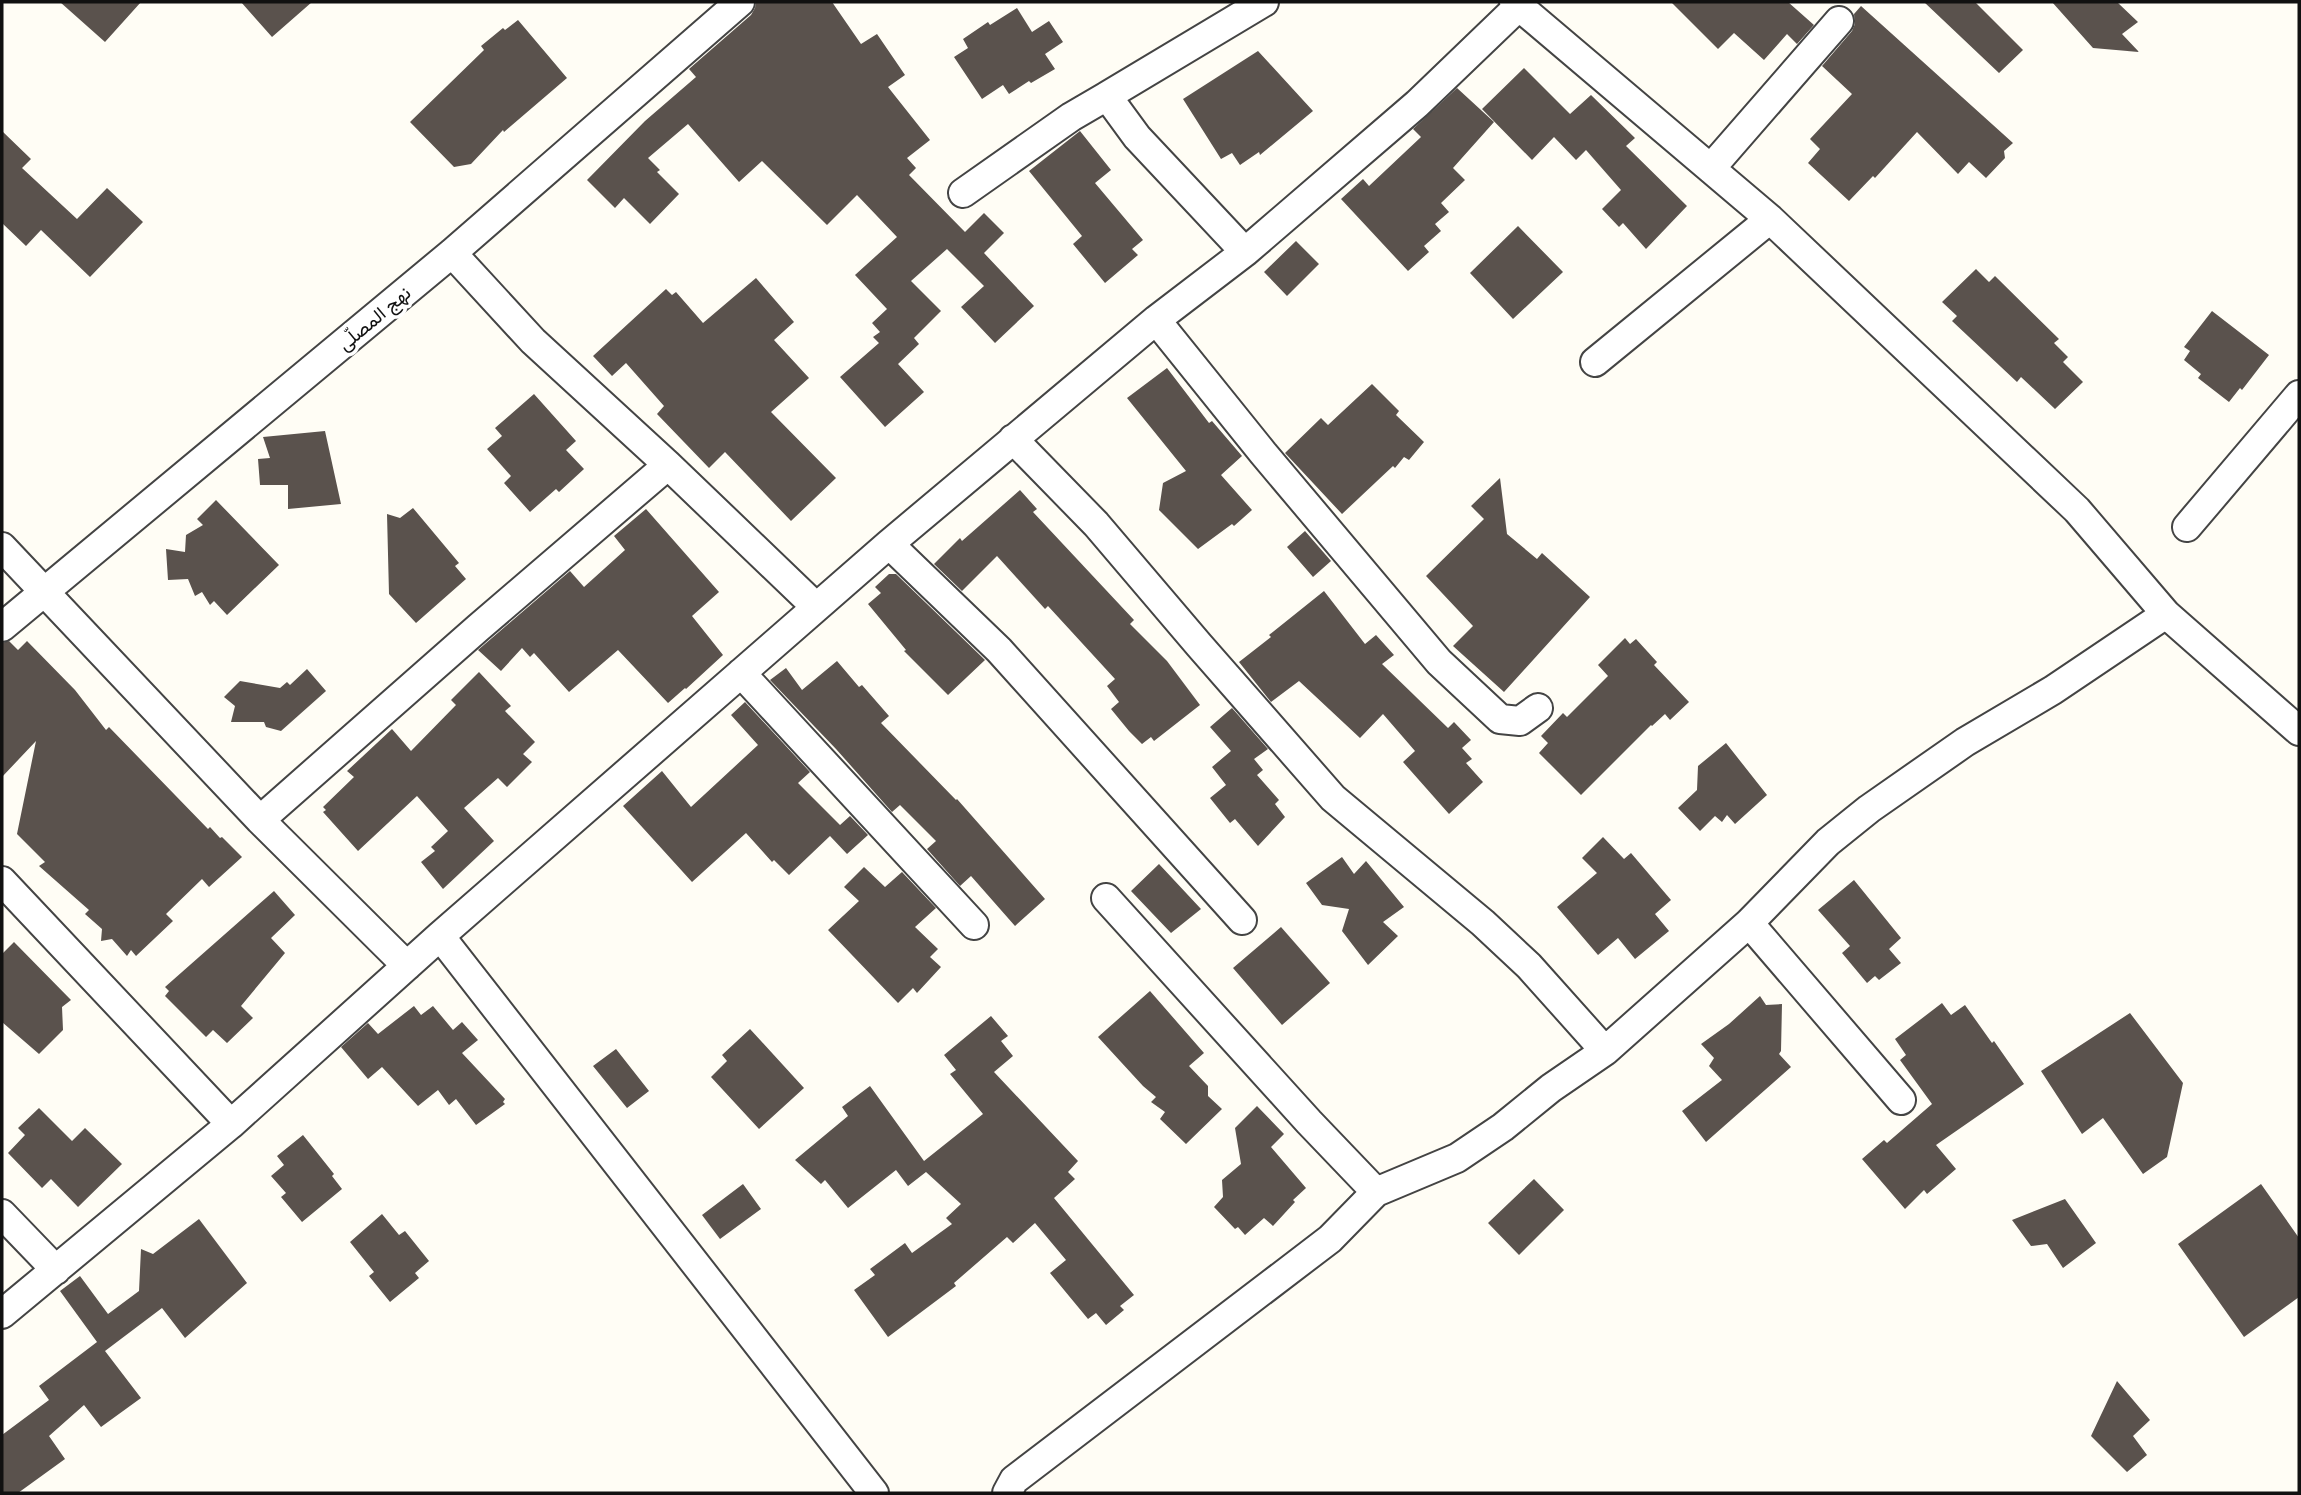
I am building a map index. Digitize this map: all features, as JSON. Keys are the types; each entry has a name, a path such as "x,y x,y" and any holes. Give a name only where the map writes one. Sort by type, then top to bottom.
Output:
{"street":[{"name":"نهج المصلّى","path":"2,627 452,253 740,2"},
{"path":"962,193 1071,117 1264,2"},
{"path":"2,1314 231,1124 440,936 889,544 1156,320 1245,252 1417,103 1517,4 1770,219 2077,510 2166,614 2299,731"},
{"path":"1712,168 1839,21"},
{"path":"1107,96 1137,137 1245,252"},
{"path":"1595,362 1770,219"},
{"path":"452,253 533,341 668,465 816,607"},
{"path":"1156,320 1263,453 1439,662 1500,719 1520,721 1538,708"},
{"path":"2187,527 2299,396"},
{"path":"1013,439 1097,524 1333,798 1483,923 1520,958 1605,1051"},
{"path":"260,820 668,465"},
{"path":"889,544 999,650 1242,920"},
{"path":"2,547 260,820 407,966"},
{"path":"1007,1493 1014,1480 1330,1239 1376,1192 1457,1158 1605,1051 1749,923 1828,842 1869,808 1965,742 2053,691 2166,614"},
{"path":"741,673 974,925"},
{"path":"2,881 231,1124"},
{"path":"1106,898 1308,1122 1376,1192"},
{"path":"1749,923 1900,1100"},
{"path":"440,936 874,1493"},
{"path":"2,1214 56,1270"}],"building":[{"path":"60,2 141,2 105,42"},
{"path":"241,2 312,2 272,37"},
{"path":"756,2 832,2 861,44 877,34 905,75 888,87 930,140 907,158 916,168 909,175 965,232 984,213 1004,233 984,253 1034,306 995,343 961,307 984,286 947,249 911,281 941,311 914,338 919,344 898,364 924,392 885,427 840,377 879,343 873,337 880,332 872,323 887,309 855,275 897,237 857,195 827,225 762,161 739,182 688,124 648,158 660,170 657,172 679,194 650,224 624,198 615,208 587,180 645,121 696,77 689,69 751,15"},
{"path":"1671,2 1788,2 1814,25 1797,44 1787,34 1764,60 1734,33 1718,49"},
{"path":"1924,2 1975,2 2023,50 1999,73"},
{"path":"2052,2 2117,2 2138,22 2122,34 2139,52 2093,48"},
{"path":"1861,6 2013,143 2004,151 2005,158 1986,178 1969,162 1958,174 1917,132 1875,178 1873,176 1849,201 1808,163 1820,149 1810,139 1852,94 1822,66 1852,31 1855,24 1854,14"},
{"path":"1017,8 1032,32 1049,21 1063,42 1045,54 1055,69 1009,94 1003,85 982,99 954,57 968,48 963,39 988,22 990,25"},
{"path":"518,20 567,78 504,132 503,130 471,164 454,167 410,122 484,50 481,46"},
{"path":"1258,51 1313,111 1260,155 1259,152 1240,165 1232,153 1221,159 1183,99"},
{"path":"1524,68 1570,114 1591,95 1635,138 1626,146 1687,206 1646,249 1623,223 1619,227 1602,209 1621,190 1586,150 1576,160 1554,137 1532,160 1482,109"},
{"path":"1457,88 1494,122 1453,168 1465,180 1441,203 1449,212 1435,224 1441,231 1424,246 1429,252 1408,271 1341,199 1363,179 1369,186 1421,137 1413,129"},
{"path":"2,131 31,159 22,168 77,219 107,188 143,222 90,277 41,230 26,246 2,223"},
{"path":"1080,131 1111,170 1095,183 1143,240 1132,249 1138,255 1105,283 1073,244 1082,236 1029,171"},
{"path":"1518,226 1563,272 1513,319 1470,273"},
{"path":"1296,241 1319,264 1287,296 1264,272"},
{"path":"1976,269 1989,282 1995,276 2059,339 2054,343 2068,357 2063,362 2083,382 2055,409 2021,377 2017,382 1952,321 1957,316 1942,302"},
{"path":"756,278 794,322 774,340 809,378 771,412 836,478 791,521 725,452 709,468 657,414 664,406 626,363 612,376 593,356 666,289 672,295 676,292 703,323"},
{"path":"2212,311 2269,355 2242,390 2240,388 2229,402 2198,378 2201,374 2184,360 2190,351 2184,347"},
{"path":"1167,368 1209,423 1212,421 1242,456 1221,475 1252,510 1234,526 1232,524 1198,549 1159,510 1163,483 1186,471 1127,398"},
{"path":"1372,384 1399,411 1396,415 1424,442 1409,460 1404,457 1342,514 1285,453 1321,418 1328,425"},
{"path":"534,394 576,441 566,450 584,469 559,492 556,489 530,512 504,483 511,476 487,449 502,436 495,428"},
{"path":"325,431 341,504 288,509 288,485 260,485 258,459 270,458 263,437"},
{"path":"1500,478 1507,534 1537,559 1542,553 1590,597 1504,692 1453,646 1473,626 1426,576 1484,519 1471,506"},
{"path":"1020,490 1037,509 1033,512 1134,620 1130,624 1167,661 1200,705 1154,741 1151,737 1142,744 1129,731 1111,709 1119,702 1107,686 1115,679 1048,606 1045,609 997,556 962,591 934,564 960,538 962,541"},
{"path":"216,500 279,565 227,615 214,601 210,605 202,592 195,596 188,579 168,580 166,549 185,552 186,535 203,525 197,519"},
{"path":"413,508 459,563 455,566 466,579 416,623 389,594 387,514 400,518"},
{"path":"646,509 719,592 692,616 723,655 686,689 668,703 618,650 569,692 534,653 530,657 522,648 501,671 478,650 570,571 584,587 625,550 614,536"},
{"path":"1305,531 1331,561 1313,577 1287,547"},
{"path":"889,574 896,574 985,660 948,695 904,651 906,650 868,604 881,593 875,587"},
{"path":"1324,591 1365,644 1376,635 1394,655 1382,664 1448,728 1454,722 1471,740 1462,748 1472,759 1466,763 1483,782 1449,814 1403,762 1415,751 1383,714 1360,738 1299,681 1271,702 1239,662"},
{"path":"1625,638 1630,644 1636,639 1657,662 1654,665 1689,702 1670,720 1665,714 1651,725 1581,795 1539,753 1548,743 1541,736 1563,713 1567,717 1608,676 1598,665"},
{"path":"9,641 18,650 27,641 75,690 106,730 109,727 208,829 210,827 242,857 209,887 202,879 166,914 173,921 136,956 131,950 127,956 112,939 101,941 102,929 85,914 89,910 39,866 45,862 17,834 36,741 2,777 2,643"},
{"path":"837,661 889,716 881,723 957,799 1045,899 1015,926 971,876 960,886 927,849 936,841 900,805 892,812 770,680 786,668 802,690"},
{"path":"307,669 326,691 281,731 266,727 264,722 231,722 235,706 224,697 240,681 280,688 287,682 290,685"},
{"path":"479,672 511,706 505,711 535,742 523,754 532,762 507,787 498,778 464,808 494,841 443,889 421,862 435,851 431,847 448,831 417,796 358,851 323,812 326,810 323,807 354,777 347,771 392,729 411,751 456,705 451,700"},
{"path":"745,702 810,772 798,783 840,825 850,816 868,835 847,854 830,836 789,875 774,860 772,862 746,833 692,882 623,806 662,771 691,807 758,745 731,715"},
{"path":"1232,708 1268,749 1254,759 1263,770 1257,775 1279,800 1275,804 1285,817 1258,846 1235,819 1230,823 1210,798 1226,785 1212,767 1231,751 1210,727"},
{"path":"1726,743 1767,795 1735,824 1727,815 1722,822 1715,816 1700,831 1678,808 1697,790 1698,766"},
{"path":"1603,837 1624,859 1631,853 1671,900 1655,914 1669,931 1635,959 1618,938 1598,955 1557,907 1597,873 1582,858"},
{"path":"1342,857 1354,874 1366,861 1404,907 1383,922 1398,936 1368,965 1342,931 1349,909 1322,905 1306,883"},
{"path":"1159,864 1201,909 1171,933 1131,891"},
{"path":"864,867 885,887 902,872 936,908 915,927 938,949 930,957 941,967 917,993 913,988 898,1003 828,930 859,901 844,887"},
{"path":"1854,880 1901,938 1889,949 1901,963 1879,980 1875,976 1867,983 1842,953 1850,946 1818,910"},
{"path":"274,891 295,915 271,938 285,953 241,1006 253,1018 227,1043 213,1030 206,1037 165,996 169,991 165,987"},
{"path":"1281,927 1330,983 1282,1025 1233,968"},
{"path":"14,942 71,1000 62,1007 63,1030 39,1054 2,1022 2,954"},
{"path":"1150,991 1204,1053 1189,1066 1208,1086 1208,1096 1222,1109 1186,1144 1160,1119 1165,1112 1151,1102 1156,1097 1098,1037"},
{"path":"1760,996 1766,1005 1782,1004 1779,1054 1791,1067 1706,1142 1682,1111 1722,1080 1709,1066 1714,1058 1701,1044 1729,1024"},
{"path":"1942,1003 1951,1015 1965,1005 2024,1084 1936,1145 1956,1169 1927,1194 1924,1190 1905,1209 1862,1159 1884,1140 1887,1143 1932,1104 1900,1060 1906,1055 1895,1039"},
{"path":"414,1006 421,1015 433,1006 453,1030 462,1022 478,1040 462,1053 505,1099 505,1104 476,1125 456,1099 449,1105 438,1090 418,1106 382,1067 368,1079 341,1047 368,1023 378,1034"},
{"path":"2130,1013 2183,1083 2167,1157 2143,1174 2103,1118 2082,1134 2041,1071"},
{"path":"991,1016 1008,1036 1001,1041 1013,1056 994,1072 1078,1161 1068,1172 1075,1179 1054,1198 1134,1295 1120,1306 1124,1310 1106,1325 1096,1313 1088,1319 1050,1273 1066,1260 1035,1223 1013,1243 1007,1237 954,1283 956,1286 888,1337 854,1290 875,1275 870,1269 905,1243 912,1253 952,1224 946,1218 961,1204 926,1172 908,1186 896,1170 848,1208 825,1180 821,1184 795,1160 848,1116 842,1107 870,1086 924,1161 983,1114 950,1074 956,1070 944,1055"},
{"path":"750,1029 804,1088 759,1129 711,1077 727,1061 722,1055"},
{"path":"616,1049 649,1091 627,1108 593,1066"},
{"path":"1257,1106 1284,1134 1271,1147 1306,1188 1273,1226 1264,1218 1245,1235 1238,1227 1235,1229 1214,1207 1223,1197 1222,1180 1241,1164 1235,1128"},
{"path":"39,1108 72,1141 85,1128 122,1164 78,1207 51,1179 42,1188 8,1153 25,1135 18,1128"},
{"path":"303,1135 334,1174 332,1176 342,1189 302,1222 281,1197 286,1193 271,1176 284,1165 277,1156"},
{"path":"1534,1179 1564,1210 1519,1255 1488,1223"},
{"path":"743,1184 761,1209 720,1239 702,1215"},
{"path":"2261,1184 2299,1238 2299,1297 2244,1337 2178,1244"},
{"path":"2065,1199 2096,1243 2063,1268 2047,1244 2031,1246 2012,1220"},
{"path":"382,1214 399,1235 405,1231 429,1261 415,1273 419,1278 390,1302 369,1276 374,1272 350,1242"},
{"path":"199,1219 247,1283 185,1338 162,1308 105,1351 141,1398 101,1427 84,1405 49,1436 65,1459 18,1493 2,1493 2,1435 49,1400 39,1386 97,1342 60,1291 80,1276 108,1314 139,1291 141,1249 153,1254"},
{"path":"2117,1381 2150,1420 2133,1436 2147,1455 2127,1472 2091,1436"}]}
